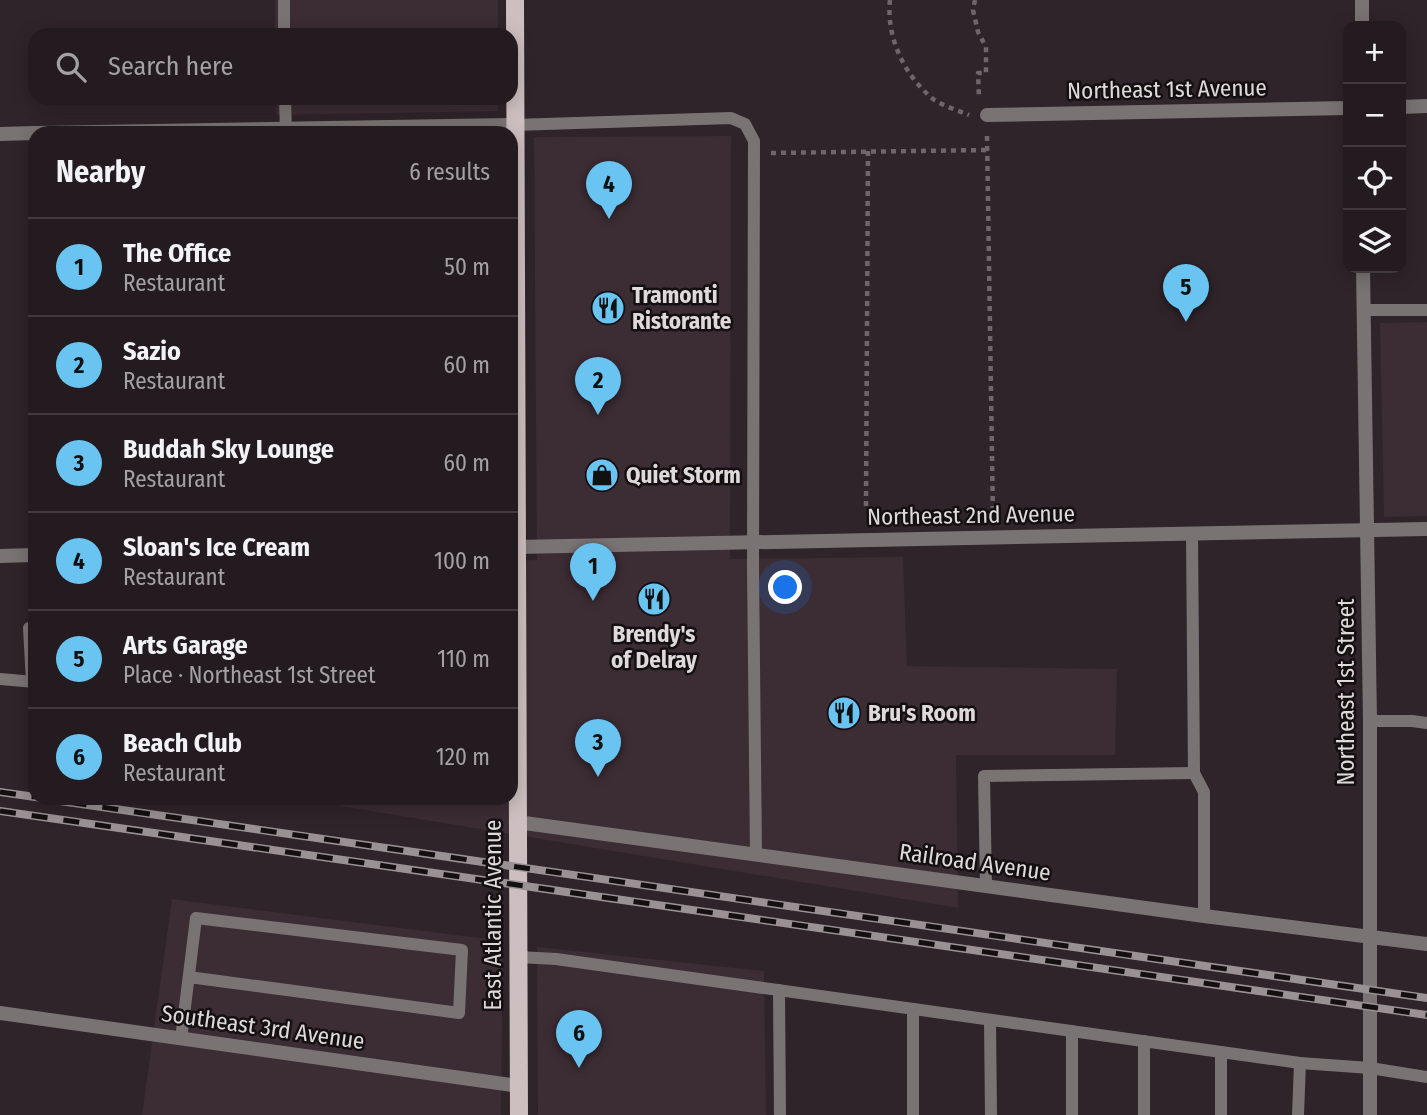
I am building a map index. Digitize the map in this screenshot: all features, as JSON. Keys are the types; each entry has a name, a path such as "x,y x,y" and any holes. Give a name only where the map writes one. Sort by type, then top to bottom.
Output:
{"main road":[{"name":"East Atlantic Avenue","path":"515,0 515,28"},
{"name":"East Atlantic Avenue","path":"514,105 514,125"},
{"name":"East Atlantic Avenue","path":"517,805 519,1115"}],"street":[{"path":"1362,0 1362,21"},
{"path":"1406,107 1427,106"},
{"name":"Northeast 1st Avenue","path":"987,115 1343,108"},
{"path":"476,126 514,125"},
{"path":"0,134 28,133"},
{"name":"Northeast 1st Street","path":"1363,273 1370,720 1370,1115"},
{"name":"Northeast 2nd Avenue","path":"518,547 1427,529"},
{"path":"0,556 28,555"},
{"name":"Railroad Avenue","path":"517,822 1427,944"},
{"name":"Southeast 3rd Avenue","path":"0,1013 519,1086"}],"lane":[{"path":"284,0 284,28"},
{"path":"285,105 286,126"},
{"path":"514,125 731,118 745,124 754,141 753,542 756,855"},
{"path":"1363,310 1427,310"},
{"path":"1192,534 1194,773 1205,792 1205,916"},
{"path":"0,679 28,681"},
{"path":"1370,720 1412,720 1427,723"},
{"path":"986,886 984,776 1194,773"},
{"path":"181,1039 196,918 462,950 459,1013 189,977"},
{"path":"518,957 556,959 1300,1063 1370,1068 1427,1077"},
{"path":"779,990 780,1115"},
{"path":"913,1115 914,1009"},
{"path":"990,1020 991,1115"},
{"path":"1072,1031 1072,1115"},
{"path":"1144,1041 1144,1115"},
{"path":"1221,1052 1221,1115"},
{"path":"1298,1115 1300,1063"}],"path":[{"path":"890,0 889,14 894,46 911,76 934,100 969,116 987,115"},
{"path":"975,0 978,32 986,47 986,73 978,73 979,100 987,115 993,538"},
{"path":"754,153 987,150"},
{"path":"866,506 868,152"}],"shaded area":[{"path":"275,0 498,0 498,28 275,28"},
{"path":"276,105 498,105 498,111 276,115"},
{"path":"731,136 730,559 903,557 907,666 1117,669 1115,755 956,755 958,908 335,805 518,805 518,561 537,560 534,137"},
{"path":"1427,322 1427,516 1384,517 1380,323"},
{"path":"172,899 503,941 501,1115 142,1115"},
{"path":"537,947 764,971 766,1115 538,1115"}],"railway":[{"path":"0,792 28,796"},
{"path":"88,805 1427,998"},
{"path":"0,811 1427,1015"}],"place":[{"name":"Sloan's Ice Cream","path":"609,219"},
{"name":"Tramonti Ristorante","path":"608,308"},
{"name":"Arts Garage","path":"1186,322"},
{"name":"Sazio","path":"598,415"},
{"name":"Quiet Storm","path":"602,475"},
{"name":"Brendy's of Delray","path":"654,599"},
{"name":"The Office","path":"593,601"},
{"name":"Bru's Room","path":"844,713"},
{"name":"Buddah Sky Lounge","path":"598,777"},
{"name":"Beach Club","path":"579,1068"}]}
